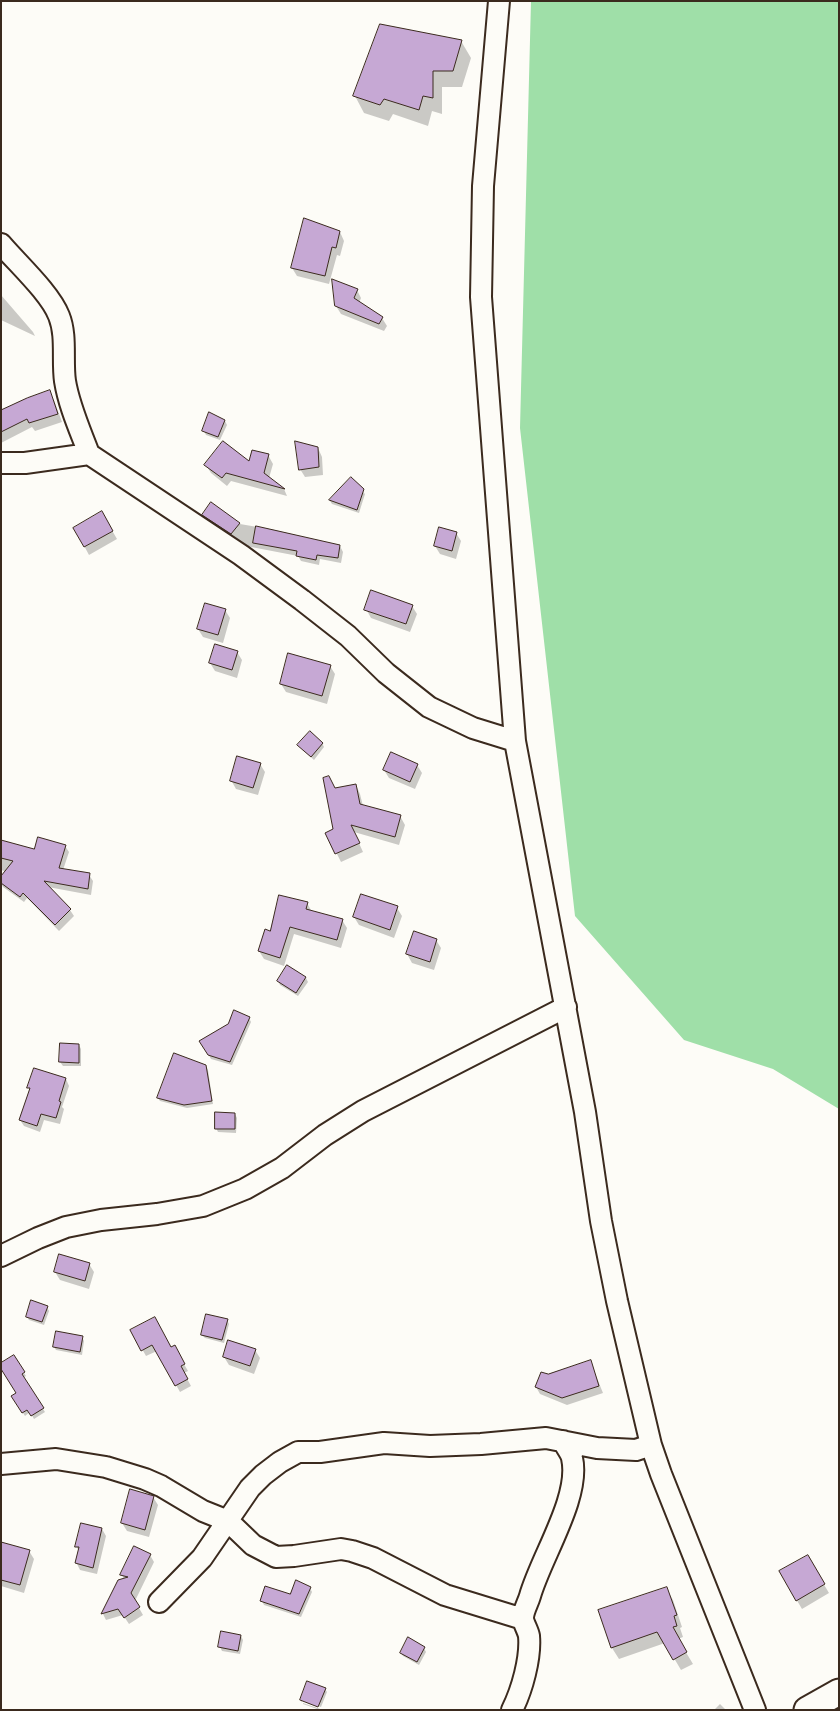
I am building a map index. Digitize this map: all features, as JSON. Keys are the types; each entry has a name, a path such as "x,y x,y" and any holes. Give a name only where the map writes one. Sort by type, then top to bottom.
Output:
{"street":[{"path":"499,1 483,186 481,297 515,741 585,1112 601,1221 617,1301 651,1445 755,1710"},
{"path":"1,244 42,290 59,316 63,337 63,362 70,405 89,454 241,556 302,600 348,636 386,673 429,707 474,728 515,741"},
{"path":"1,463 25,463 89,454"},
{"path":"1,1256 38,1238 66,1228 100,1220 157,1214 202,1206 245,1189 282,1168 326,1134 363,1111 566,1007"},
{"path":"159,1602 202,1558 250,1488 280,1462 298,1452 320,1452 384,1444 430,1446 481,1444 546,1438 597,1448 636,1450 651,1445"},
{"path":"512,1710 525,1674 529,1644 528,1631 523,1619 533,1585 572,1488 572,1458 563,1441"},
{"path":"1,1464 56,1458 84,1462 145,1478 203,1511 228,1522 253,1545 276,1557 341,1549 352,1550 374,1558 445,1595 523,1619"},
{"path":"807,1710 839,1692"}],"green space":[{"path":"531,1 839,1 839,1109 773,1069 684,1040 575,916 520,428"}],"building":[{"path":"380,24 462,40 453,71 433,71 433,98 423,96 419,110 384,99 380,105 353,96"},
{"path":"304,218 340,231 336,248 332,247 325,276 291,268"},
{"path":"332,279 358,289 354,298 383,317 379,324 335,306"},
{"path":"50,390 58,414 29,423 27,419 1,432 1,410"},
{"path":"209,412 225,420 218,437 202,431"},
{"path":"223,441 249,461 252,450 269,454 264,473 285,489 226,473 222,478 204,465"},
{"path":"295,441 318,447 319,467 299,470"},
{"path":"351,477 364,489 357,510 329,500"},
{"path":"211,502 240,523 231,534 202,515"},
{"path":"102,511 113,531 84,547 73,528"},
{"path":"256,526 340,545 338,558 317,555 316,560 296,556 297,551 253,543"},
{"path":"439,527 457,532 452,551 434,546"},
{"path":"371,590 413,605 406,624 364,610"},
{"path":"205,603 226,609 218,635 197,629"},
{"path":"215,644 238,651 232,670 209,663"},
{"path":"288,653 331,665 322,696 280,684"},
{"path":"310,731 323,743 311,757 297,745"},
{"path":"391,752 418,764 410,782 383,770"},
{"path":"237,756 261,763 253,788 230,781"},
{"path":"329,776 335,788 356,784 360,804 401,815 395,837 351,825 360,843 335,854 325,833 333,829 323,778"},
{"path":"38,837 66,845 59,868 90,873 88,889 44,881 71,909 55,925 23,893 20,897 1,883 1,876 13,861 1,858 1,840 34,849"},
{"path":"361,894 398,906 390,930 353,917"},
{"path":"279,895 308,902 306,909 343,919 337,940 290,927 280,958 258,951 265,929 270,931"},
{"path":"414,931 437,939 430,962 406,954"},
{"path":"287,965 306,977 296,993 277,981"},
{"path":"234,1010 250,1017 230,1062 208,1055 199,1041 228,1024"},
{"path":"60,1043 79,1044 79,1063 59,1062"},
{"path":"174,1053 206,1065 212,1101 184,1105 157,1098"},
{"path":"34,1068 66,1078 56,1118 41,1114 37,1126 19,1120 30,1088 27,1088"},
{"path":"215,1112 235,1113 235,1129 215,1129"},
{"path":"59,1254 90,1263 85,1281 54,1272"},
{"path":"31,1300 48,1306 42,1322 26,1317"},
{"path":"206,1314 228,1319 222,1340 201,1335"},
{"path":"155,1317 171,1347 175,1345 185,1364 181,1366 188,1379 175,1386 152,1345 141,1351 130,1330"},
{"path":"56,1331 83,1336 80,1352 53,1347"},
{"path":"228,1340 256,1349 250,1366 223,1357"},
{"path":"14,1355 25,1372 22,1374 44,1408 31,1416 27,1410 22,1413 11,1396 16,1393 1,1369 1,1363"},
{"path":"591,1360 599,1386 562,1398 535,1387 541,1372 548,1374"},
{"path":"130,1489 154,1496 145,1530 121,1523"},
{"path":"81,1523 102,1528 93,1568 75,1563 79,1547 75,1547"},
{"path":"1,1542 30,1550 20,1585 1,1580"},
{"path":"134,1546 151,1554 131,1593 140,1607 124,1618 118,1609 101,1614 118,1580 128,1577 120,1575"},
{"path":"808,1555 825,1584 796,1601 779,1571"},
{"path":"296,1580 311,1587 299,1614 260,1601 265,1586 290,1594"},
{"path":"667,1587 677,1615 674,1616 677,1626 673,1627 687,1652 673,1660 657,1632 611,1648 598,1610"},
{"path":"221,1631 241,1635 238,1651 218,1647"},
{"path":"408,1637 425,1647 417,1662 400,1653"},
{"path":"307,1681 326,1688 318,1707 300,1700"}]}
